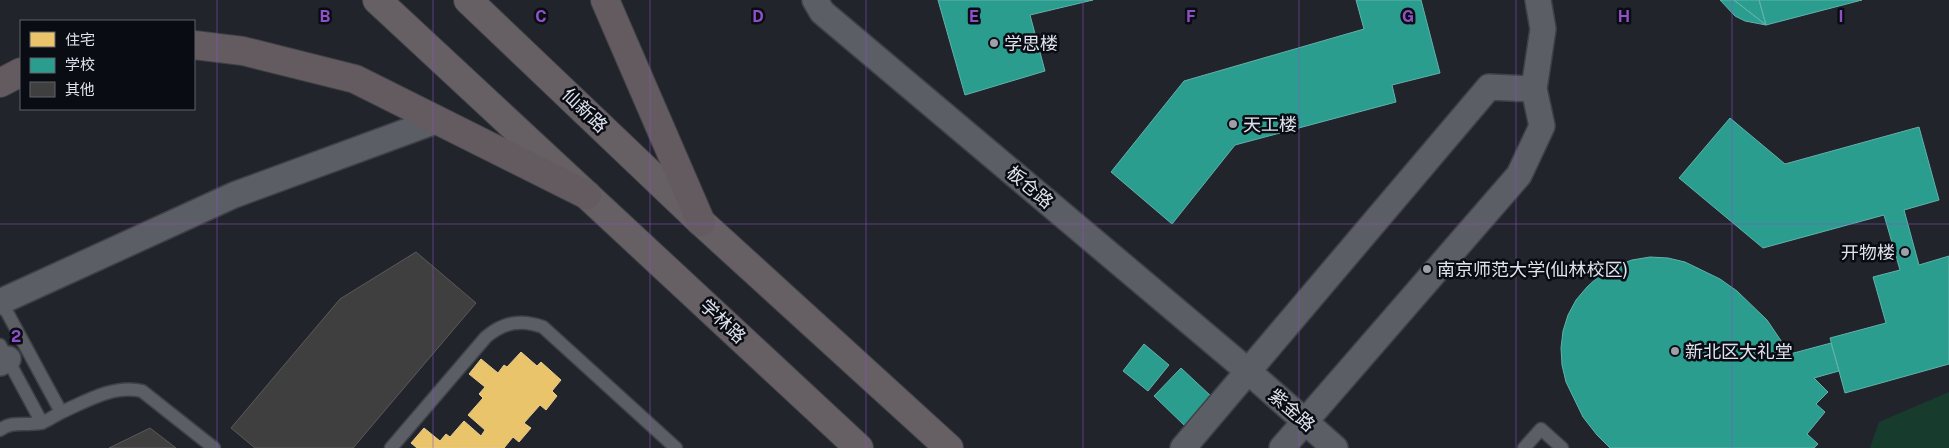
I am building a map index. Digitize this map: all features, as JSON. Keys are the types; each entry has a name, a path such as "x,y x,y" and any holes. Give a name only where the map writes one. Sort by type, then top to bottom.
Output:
{"highway":[{"path":"605,0 701,222"},
{"path":"195,45 243,51 355,79 587,195"},
{"path":"0,83 20,73"}],"main road":[{"path":"378,0 587,195"},
{"name":"仙新路","path":"468,0 701,222"},
{"name":"学林路","path":"587,195 859,448"},
{"path":"701,222 949,448"}],"street":[{"name":"板仓路","path":"815,0 822,12 1249,372"},
{"path":"1282,448 1519,175 1542,126 1534,89 1544,29 1538,0"},
{"path":"1183,448 1489,87 1534,89"},
{"path":"1,301 234,196 438,120"},
{"name":"紫金路","path":"1249,372 1335,448"}],"lane":[{"path":"1,301 61,412"},
{"path":"391,448 486,337 502,326 519,322 543,327 676,448"},
{"path":"3,356 42,423"},
{"path":"0,430 7,425 42,423 61,412 110,391 137,389 214,448"},
{"path":"1524,448 1541,429 1562,448"}],"green space":[{"path":"1949,392 1949,448 1870,448 1879,422"}],"building: 住宅":[{"path":"521,352 537,366 541,362 561,380 552,391 557,396 546,410 540,405 524,423 531,428 519,442 513,437 504,448 417,448 411,443 424,428 440,441 446,434 450,437 464,421 481,436 485,430 468,415 483,398 479,394 485,387 469,374 481,359 498,373 504,365 507,367"}],"building: 学校":[{"name":"学思楼","path":"938,0 1093,0 1030,15 1045,71 965,95"},
{"name":"天工楼","path":"1356,0 1421,0 1440,73 1392,85 1396,102 1235,145 1172,224 1111,172 1184,81 1364,29"},
{"path":"1720,0 1734,0 1766,25 1745,21 1735,16"},
{"path":"1734,0 1759,0 1766,25"},
{"path":"1759,0 1862,0 1766,25"},
{"name":"开物楼","path":"1730,118 1785,164 1919,127 1939,200 1904,210 1919,265 1949,256 1949,364 1845,393 1830,338 1886,323 1873,277 1900,270 1884,215 1763,248 1679,178"},
{"name":"新北区大礼堂","path":"1650,257 1668,258 1685,262 1720,279 1737,291 1767,320 1790,354 1831,343 1839,371 1814,378 1828,392 1816,404 1825,412 1807,434 1818,444 1814,448 1610,448 1597,435 1583,417 1566,382 1561,348 1563,331 1568,315 1576,300 1600,275 1632,260"},
{"path":"1144,344 1169,365 1148,391 1123,371"},
{"path":"1181,368 1212,397 1185,426 1154,396"}],"building: 其他":[{"path":"416,252 476,303 353,448 255,448 231,428 340,299"},
{"path":"150,428 176,448 109,448"}],"place":[{"name":"学思楼","path":"994,43"},
{"name":"天工楼","path":"1233,124"},
{"name":"开物楼","path":"1905,252"},
{"name":"南京师范大学(仙林校区)","path":"1427,269"},
{"name":"新北区大礼堂","path":"1675,351"}]}
